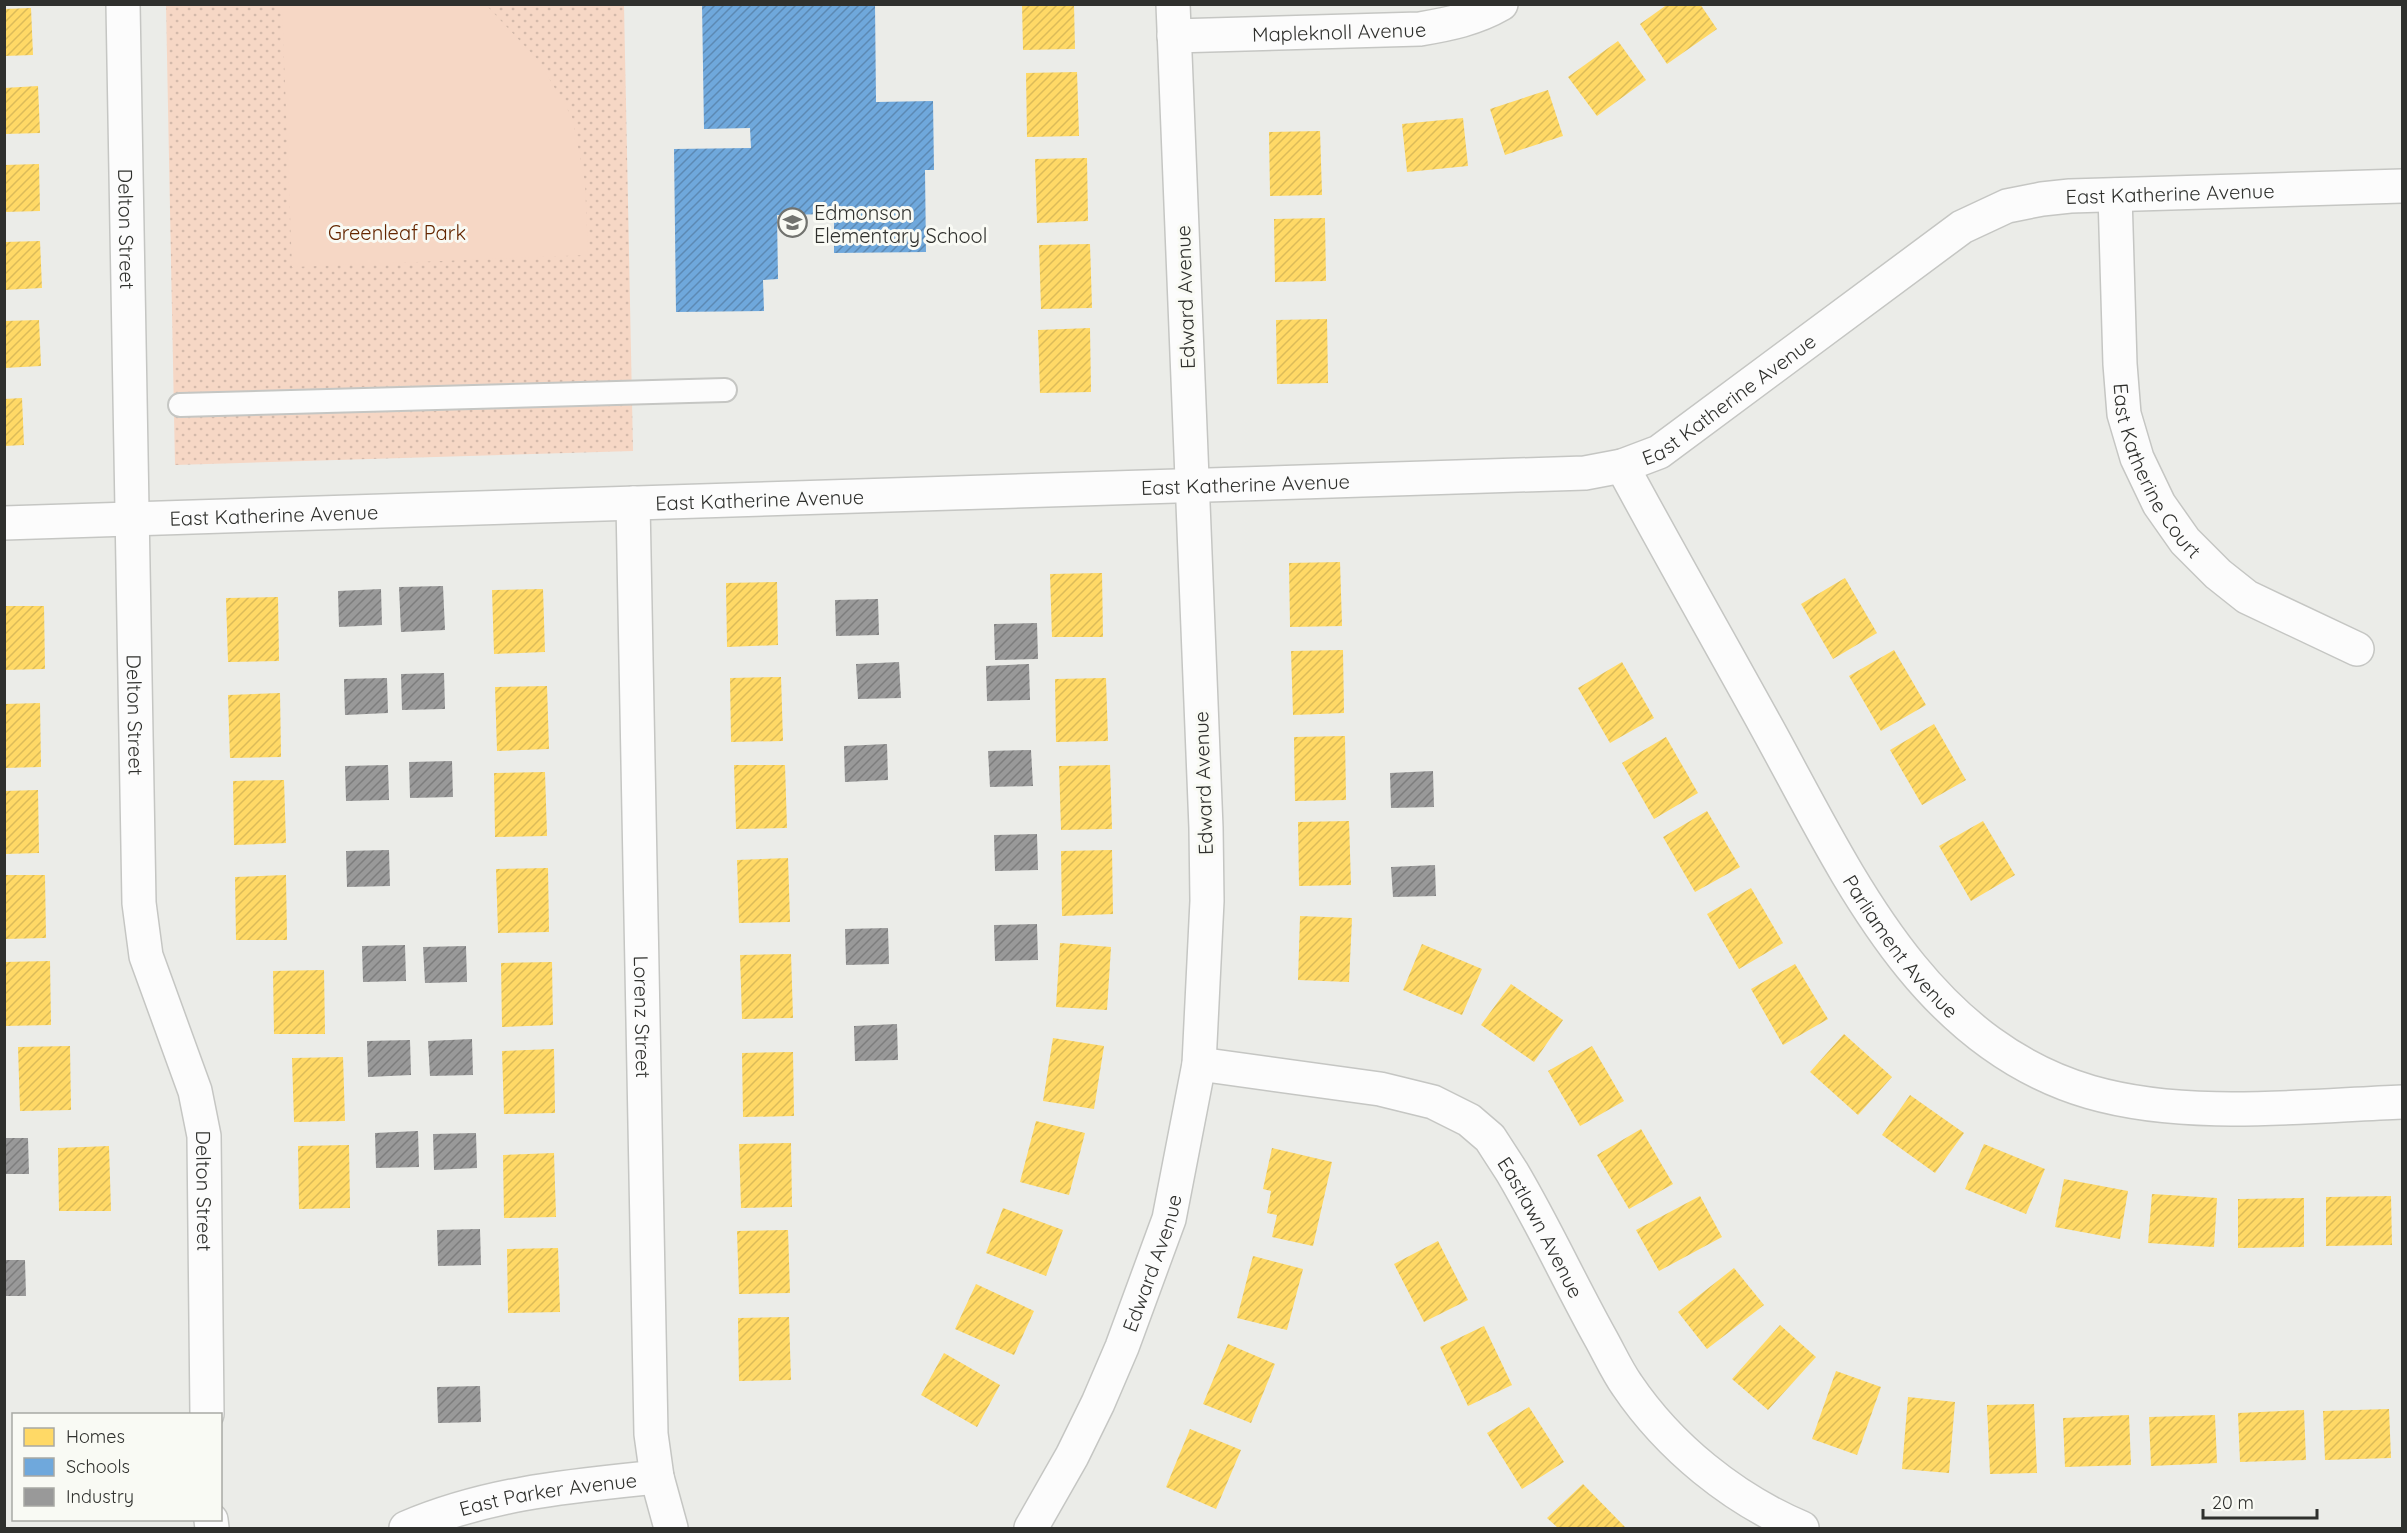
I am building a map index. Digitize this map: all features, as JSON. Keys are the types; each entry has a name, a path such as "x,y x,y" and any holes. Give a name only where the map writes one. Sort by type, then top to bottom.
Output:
{"street":[{"name":"Delton Street","path":"123,4 141,930 146,956 195,1091 204,1136 207,1413"},
{"name":"Mapleknoll Avenue","path":"1173,20 1420,29 1459,22 1501,4"},
{"name":"Edward Avenue","path":"1031,1528 1072,1456 1098,1403 1122,1347 1169,1219 1199,1064 1207,901 1173,20"},
{"name":"East Katherine Avenue","path":"4,523 1585,473 1623,466 1659,452 1962,227 2007,206 2042,199 2115,195 2403,186"},
{"name":"East Katherine Court","path":"2115,195 2120,364 2124,414 2137,458 2159,504 2185,542 2218,574 2247,597 2357,649"},
{"name":"Parliament Avenue","path":"1623,466 1880,928 1907,964 1942,1003 1976,1032 2010,1055 2047,1075 2090,1092 2142,1102 2191,1107 2403,1102"},
{"name":"Lorenz Street","path":"633,503 651,1434 657,1477 671,1528"},
{"name":"Eastlawn Avenue","path":"1199,1064 1380,1089 1433,1102 1469,1120 1490,1138 1512,1172 1627,1385 1672,1439 1707,1471 1776,1518 1802,1528"},
{"name":"East Parker Avenue","path":"406,1528 466,1506 507,1496 552,1488 657,1477"}],"lane":[{"path":"180,405 725,390"}],"green space":[{"path":"481,4 489,8 538,60 572,117 585,182 588,255 292,267 282,5"},
{"name":"Greenleaf Park","path":"166,5 624,5 633,451 175,465"}],"building: Homes":[{"path":"1022,4 1074,4 1075,49 1023,50"},
{"path":"1668,4 1700,4 1717,29 1667,64 1640,24"},
{"path":"31,8 33,55 4,56 4,9"},
{"path":"1618,41 1646,80 1597,116 1568,77"},
{"path":"1077,72 1079,136 1027,137 1026,73"},
{"path":"38,86 40,133 4,134 4,88"},
{"path":"1548,90 1563,136 1505,155 1490,109"},
{"path":"1463,118 1468,166 1407,172 1402,124"},
{"path":"1320,131 1322,195 1270,196 1269,132"},
{"path":"1087,158 1088,221 1037,223 1035,159"},
{"path":"39,164 40,211 4,212 4,165"},
{"path":"1325,218 1326,281 1275,282 1274,219"},
{"path":"40,241 42,288 4,290 4,242"},
{"path":"1090,244 1092,308 1041,309 1039,245"},
{"path":"1327,319 1328,383 1277,384 1276,320"},
{"path":"39,320 41,366 4,368 4,321"},
{"path":"1090,328 1091,392 1040,393 1038,330"},
{"path":"22,398 24,445 4,446 4,399"},
{"path":"1340,562 1342,626 1290,627 1289,563"},
{"path":"1102,573 1103,637 1052,637 1050,574"},
{"path":"1845,578 1877,633 1833,659 1801,604"},
{"path":"777,582 778,645 727,647 726,583"},
{"path":"543,589 545,652 494,654 492,590"},
{"path":"278,597 279,661 228,662 226,598"},
{"path":"4,606 44,606 45,669 4,670"},
{"path":"1343,650 1344,713 1293,715 1291,651"},
{"path":"1894,650 1926,705 1881,731 1849,676"},
{"path":"1622,662 1654,718 1610,743 1578,688"},
{"path":"781,677 783,741 731,742 730,678"},
{"path":"1106,678 1108,741 1056,742 1055,679"},
{"path":"547,686 549,749 497,751 495,687"},
{"path":"280,693 281,757 230,758 228,695"},
{"path":"40,703 41,767 4,768 4,704"},
{"path":"1934,724 1966,780 1922,805 1890,750"},
{"path":"1345,736 1346,800 1295,801 1294,737"},
{"path":"1666,737 1698,793 1654,819 1622,763"},
{"path":"734,765 785,765 787,828 736,829"},
{"path":"1110,765 1112,829 1061,830 1059,766"},
{"path":"545,772 547,836 495,837 494,773"},
{"path":"284,780 286,843 234,845 233,781"},
{"path":"38,790 39,853 4,854 4,791"},
{"path":"1707,811 1740,867 1695,892 1663,837"},
{"path":"1349,821 1351,885 1299,886 1298,822"},
{"path":"1983,821 2015,875 1971,901 1939,846"},
{"path":"1112,850 1113,914 1062,916 1061,851"},
{"path":"788,858 790,922 739,923 737,860"},
{"path":"548,868 549,932 498,933 496,869"},
{"path":"4,875 45,875 46,938 4,939"},
{"path":"286,875 287,940 236,940 235,877"},
{"path":"1751,888 1783,943 1739,969 1707,914"},
{"path":"1300,916 1352,918 1349,982 1298,980"},
{"path":"1060,943 1111,947 1107,1010 1056,1007"},
{"path":"1422,944 1482,969 1462,1015 1403,990"},
{"path":"791,954 793,1018 742,1019 740,955"},
{"path":"50,961 51,1025 4,1026 4,962"},
{"path":"552,962 553,1025 502,1027 501,963"},
{"path":"1795,964 1828,1019 1783,1045 1751,989"},
{"path":"324,970 325,1034 274,1034 273,971"},
{"path":"1511,984 1563,1020 1534,1062 1481,1025"},
{"path":"1844,1034 1892,1077 1858,1115 1810,1072"},
{"path":"1053,1038 1104,1046 1094,1109 1043,1101"},
{"path":"70,1046 71,1110 20,1111 18,1047"},
{"path":"1592,1046 1624,1101 1580,1126 1548,1071"},
{"path":"554,1049 555,1113 504,1114 502,1051"},
{"path":"793,1052 794,1116 743,1117 742,1053"},
{"path":"343,1057 345,1121 294,1122 292,1058"},
{"path":"1910,1095 1964,1133 1935,1173 1882,1135"},
{"path":"1036,1121 1085,1133 1069,1195 1020,1182"},
{"path":"1641,1129 1673,1184 1629,1209 1597,1155"},
{"path":"791,1143 792,1207 741,1208 739,1144"},
{"path":"1984,1144 2045,1169 2026,1214 1965,1189"},
{"path":"349,1145 350,1208 299,1209 298,1146"},
{"path":"109,1146 111,1211 59,1211 58,1148"},
{"path":"1272,1148 1332,1162 1313,1246 1272,1237 1277,1215 1267,1213 1271,1191 1263,1189"},
{"path":"554,1153 556,1217 504,1218 503,1155"},
{"path":"2064,1179 2128,1191 2120,1239 2055,1227"},
{"path":"2152,1194 2217,1198 2214,1247 2148,1243"},
{"path":"1700,1196 1722,1237 1659,1271 1636,1230"},
{"path":"2391,1196 2392,1245 2326,1246 2326,1197"},
{"path":"2304,1198 2304,1247 2238,1248 2238,1199"},
{"path":"1003,1208 1063,1230 1046,1276 986,1253"},
{"path":"788,1230 790,1293 739,1294 737,1231"},
{"path":"1438,1241 1468,1300 1424,1322 1394,1264"},
{"path":"558,1248 560,1312 508,1313 507,1249"},
{"path":"1253,1256 1303,1269 1287,1330 1237,1318"},
{"path":"1734,1268 1764,1305 1707,1349 1678,1312"},
{"path":"976,1284 1034,1311 1014,1355 955,1329"},
{"path":"789,1317 791,1380 739,1381 738,1318"},
{"path":"1780,1325 1816,1357 1768,1410 1732,1379"},
{"path":"1484,1326 1512,1385 1468,1406 1440,1347"},
{"path":"1228,1344 1275,1364 1251,1423 1203,1404"},
{"path":"944,1353 1000,1385 977,1427 921,1395"},
{"path":"1836,1371 1881,1387 1857,1455 1812,1439"},
{"path":"1908,1397 1955,1402 1949,1473 1902,1469"},
{"path":"2034,1404 2037,1473 1990,1474 1987,1405"},
{"path":"1529,1407 1564,1462 1522,1489 1487,1433"},
{"path":"2389,1409 2391,1458 2325,1460 2323,1411"},
{"path":"2304,1410 2306,1460 2240,1462 2238,1413"},
{"path":"2129,1415 2131,1465 2065,1467 2063,1418"},
{"path":"2215,1415 2217,1463 2151,1466 2149,1417"},
{"path":"1190,1429 1241,1450 1216,1509 1166,1487"},
{"path":"1583,1484 1626,1528 1558,1528 1547,1518"}],"building: Schools":[{"path":"702,4 875,4 876,102 933,101 934,170 925,170 926,252 834,253 834,214 777,215 778,279 763,280 764,311 676,312 674,149 751,148 750,128 704,129"}],"building: Industry":[{"path":"443,586 445,630 401,632 399,587"},
{"path":"381,589 382,625 339,627 338,591"},
{"path":"878,599 879,635 836,636 835,600"},
{"path":"1037,623 1038,659 995,660 994,624"},
{"path":"899,662 901,698 858,699 856,664"},
{"path":"1029,664 1030,700 987,701 986,666"},
{"path":"444,673 445,709 402,710 401,674"},
{"path":"387,678 388,713 345,715 344,679"},
{"path":"887,744 888,780 845,782 844,746"},
{"path":"1031,750 1033,786 990,787 988,751"},
{"path":"452,761 453,797 410,798 409,762"},
{"path":"388,765 389,800 346,801 345,766"},
{"path":"1433,771 1434,807 1391,808 1390,773"},
{"path":"1037,834 1038,870 995,871 994,835"},
{"path":"389,850 390,886 347,887 346,851"},
{"path":"1435,865 1436,896 1393,897 1391,867"},
{"path":"1037,924 1038,960 995,961 994,925"},
{"path":"888,928 889,964 846,965 845,929"},
{"path":"405,945 406,981 363,982 362,946"},
{"path":"466,946 467,982 425,983 423,947"},
{"path":"897,1024 898,1060 855,1061 854,1026"},
{"path":"472,1039 473,1075 430,1076 428,1041"},
{"path":"410,1040 411,1075 368,1077 367,1041"},
{"path":"418,1131 419,1167 376,1168 375,1133"},
{"path":"476,1133 477,1168 434,1170 433,1134"},
{"path":"4,1138 28,1138 29,1174 4,1174"},
{"path":"480,1229 481,1265 438,1266 437,1230"},
{"path":"4,1260 25,1260 26,1296 4,1296"},
{"path":"480,1386 481,1422 438,1423 437,1387"}],"place":[{"name":"Edmonson Elementary School","path":"793,223"}]}
